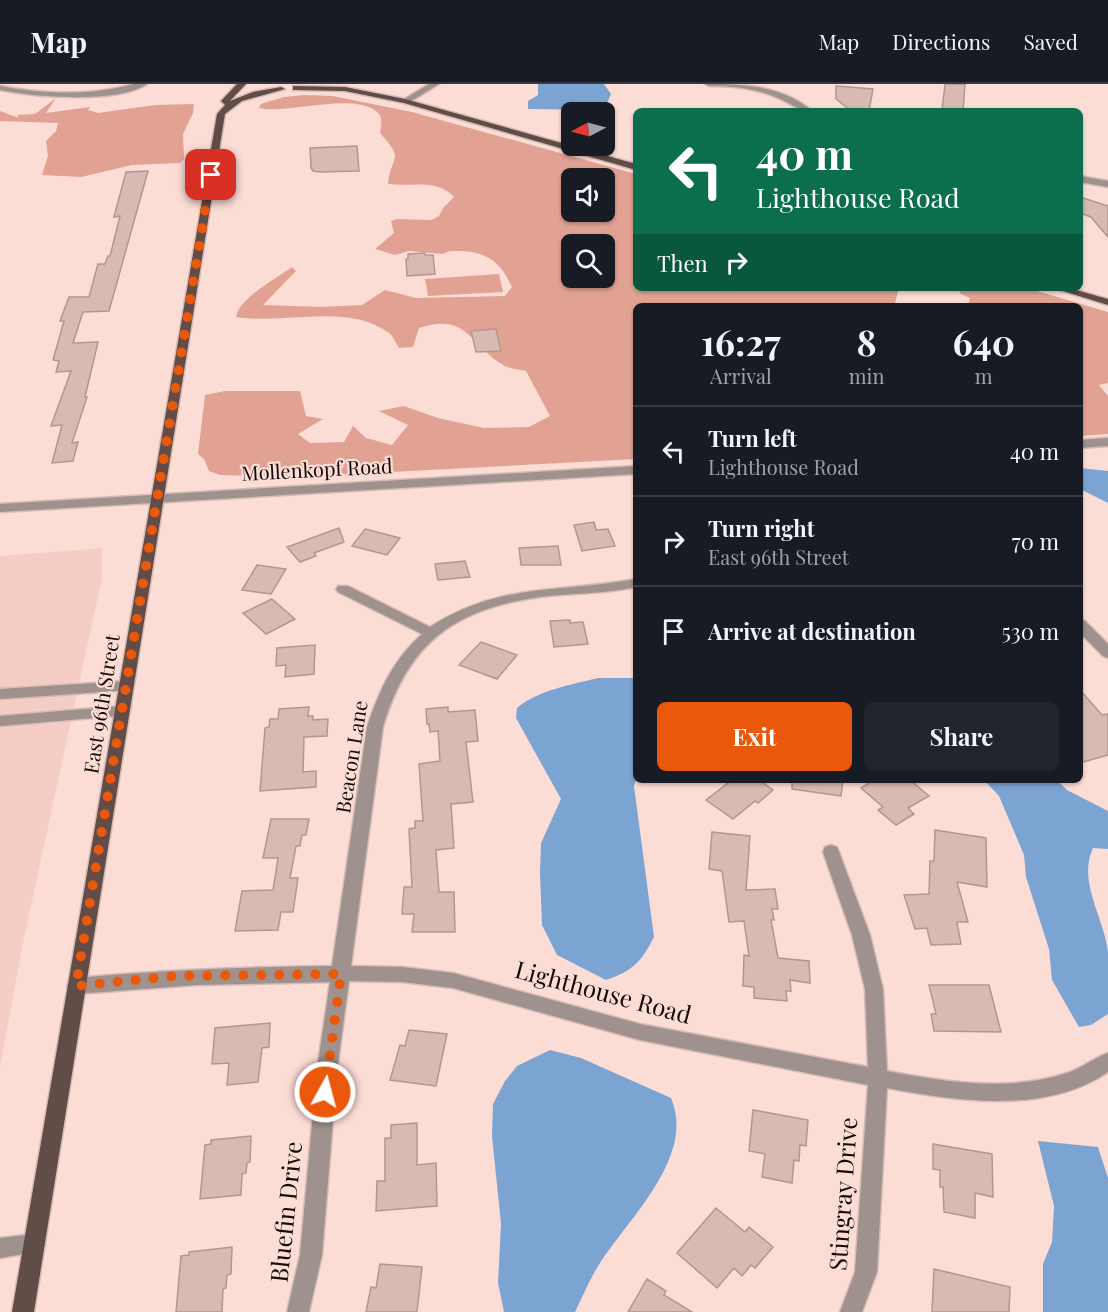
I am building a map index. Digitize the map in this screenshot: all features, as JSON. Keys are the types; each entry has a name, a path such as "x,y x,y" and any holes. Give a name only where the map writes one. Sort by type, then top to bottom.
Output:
{"main road":[{"name":"East 96th Street","path":"22,1312 221,114 228,104 225,101 242,84"},
{"path":"254,84 280,89"},
{"path":"296,88 311,84"},
{"path":"228,104 255,94 280,89 342,87 405,101 633,166"},
{"path":"1069,291 1108,302"}],"street":[{"path":"0,88 56,94 118,90 143,84"},
{"path":"405,101 435,84"},
{"path":"709,84 740,84 781,96 803,108"},
{"path":"1083,180 1108,184"},
{"path":"1083,444 1108,442"},
{"name":"Mollenkopf Road","path":"0,508 633,470"},
{"name":"Beacon Lane","path":"341,974 375,727 379,706 394,674 420,642 465,613 507,599 541,593 633,583"},
{"path":"343,589 431,633"},
{"path":"1083,627 1108,653"},
{"path":"0,694 126,686"},
{"path":"0,721 122,711"},
{"name":"Stingray Drive","path":"831,852 861,935 874,989 878,1077 866,1272 851,1312"},
{"name":"Bluefin Drive","path":"298,1312 311,1255 322,1114 341,974"},
{"name":"Lighthouse Road","path":"76,986 176,976 409,975 455,981 500,991 613,1025 680,1041 966,1091 1017,1091 1066,1081 1085,1074 1108,1061"},
{"path":"0,1248 34,1244"}],"shaded area":[{"path":"333,96 412,112 561,153 561,156 571,156 614,168 561,168 561,222 615,222 615,168 633,173 633,291 898,291 895,303 633,303 633,459 298,477 220,475 209,471 204,459 198,454 205,395 225,391 300,391 306,416 323,419 298,434 310,443 344,442 353,426 366,438 392,445 408,425 379,411 404,406 438,418 484,428 529,427 550,416 526,371 503,365 458,327 435,324 419,328 413,347 399,348 389,333 373,324 354,319 335,316 274,319 236,317 243,303 292,267 296,271 263,305 322,307 362,305 385,290 416,298 505,296 512,287 498,265 479,254 461,251 449,251 443,254 409,251 395,255 375,249 394,233 391,221 397,219 431,220 439,216 443,208 454,197 440,187 432,185 388,184 395,154 380,133 379,114 369,107 339,103 287,109 259,108 261,104 284,97"},
{"path":"56,98 46,113 90,107 88,110 98,113 155,105 194,104 193,113 183,134 184,159 180,163 132,165 81,177 42,175 48,156 46,141 56,131 58,123 0,121 0,111 19,118 17,115 35,114"},
{"path":"499,274 503,292 428,296 425,279"},
{"path":"959,291 1037,291 1078,303 969,303 970,298"},
{"path":"1083,305 1108,312 1108,383 1099,385 1108,396 1108,434 1083,436"},
{"path":"102,548 102,578 24,938 0,1067 0,556"}],"water":[{"path":"538,84 604,84 611,94 608,102 561,102 561,109 528,109 528,101 538,95"},
{"path":"1083,468 1108,471 1108,503 1083,490"},
{"path":"598,678 633,678 633,783 635,783 654,937 645,953 630,969 606,980 557,955 542,925 541,843 561,799 516,718 517,708 525,702 555,689"},
{"path":"987,783 1060,783 1067,790 1108,811 1108,849 1093,848 1088,874 1108,953 1108,1014 1091,1025 1079,1027 1052,980 1049,949 1026,877 1024,855 999,796"},
{"path":"550,1050 581,1058 671,1098 676,1120 675,1142 656,1185 600,1263 575,1312 504,1312 498,1283 501,1224 492,1136 493,1104 505,1081 517,1066"},
{"path":"1038,1141 1098,1147 1108,1178 1108,1312 1043,1312 1043,1264 1052,1242 1054,1206"}],"building":[{"path":"945,84 965,84 963,108 942,108"},
{"path":"836,86 873,89 870,108 847,108 836,99"},
{"path":"357,146 359,171 320,172 313,171 311,168 310,148"},
{"path":"148,171 109,311 83,312 73,343 98,342 85,397 87,397 72,443 78,442 73,461 52,463 62,425 51,426 71,371 56,372 59,361 53,360 64,321 60,321 69,297 89,297 98,264 105,264 110,256 120,216 114,217 126,172"},
{"path":"1083,198 1108,206 1108,237 1091,217 1083,214"},
{"path":"425,253 425,255 433,255 435,274 407,276 408,254"},
{"path":"496,329 501,351 476,352 471,331"},
{"path":"594,522 596,530 608,529 615,546 582,551 574,525"},
{"path":"339,528 344,542 314,553 316,556 300,562 287,547"},
{"path":"365,529 400,538 387,555 352,546"},
{"path":"558,546 561,565 521,565 519,548"},
{"path":"465,561 470,577 438,580 435,564"},
{"path":"257,565 286,569 271,594 242,590"},
{"path":"272,599 295,619 266,634 243,613"},
{"path":"570,620 570,623 583,622 588,644 554,647 550,621"},
{"path":"481,642 517,655 497,679 459,665"},
{"path":"315,645 314,674 285,677 286,665 276,666 277,648"},
{"path":"1083,693 1102,715 1108,714 1108,755 1083,762"},
{"path":"309,707 308,716 313,716 313,720 328,719 327,736 304,737 303,772 316,771 316,787 260,791 265,728 269,727 270,719 278,719 279,709"},
{"path":"448,707 448,712 475,710 478,741 466,742 473,802 451,804 454,848 436,850 439,892 454,892 455,932 412,932 414,914 402,914 404,887 412,887 409,829 415,828 415,821 423,821 419,764 440,761 438,731 430,732 426,709"},
{"path":"728,783 763,783 773,790 733,819 706,800"},
{"path":"792,783 843,783 841,796 792,789"},
{"path":"869,783 914,783 929,796 908,808 914,814 896,825 878,810 883,807 861,788"},
{"path":"271,819 309,819 306,835 302,835 300,846 296,846 290,878 298,878 293,912 281,912 278,930 235,931 242,891 273,890 278,858 263,858"},
{"path":"935,830 986,838 987,887 957,882 968,922 957,922 961,944 931,945 927,928 915,929 904,895 929,894 930,861 934,861"},
{"path":"712,832 750,836 746,890 775,889 778,909 772,909 774,920 771,920 778,958 809,961 810,983 790,980 791,991 786,991 787,1001 754,998 754,987 743,986 744,955 749,956 744,921 729,922 722,871 709,869"},
{"path":"929,985 989,985 1001,1032 934,1031 931,1014 936,1014"},
{"path":"270,1023 269,1047 262,1048 258,1082 227,1085 229,1063 212,1064 215,1028"},
{"path":"409,1030 447,1034 436,1086 390,1080 400,1045 405,1046"},
{"path":"753,1110 808,1120 806,1146 800,1145 799,1161 794,1160 792,1183 762,1177 765,1154 749,1151"},
{"path":"417,1123 417,1165 436,1163 437,1206 376,1211 377,1181 385,1181 385,1138 391,1138 391,1125"},
{"path":"251,1136 250,1162 247,1163 246,1173 242,1174 241,1195 200,1199 205,1145 211,1144 211,1140"},
{"path":"933,1144 992,1154 993,1197 975,1193 975,1218 944,1212 940,1170 933,1169"},
{"path":"716,1208 745,1232 749,1227 773,1247 755,1268 751,1265 742,1276 734,1268 717,1288 677,1253"},
{"path":"232,1247 231,1274 227,1275 226,1288 223,1289 222,1312 176,1312 181,1256 189,1255 189,1252"},
{"path":"380,1264 422,1267 417,1312 366,1312 371,1287 376,1288"},
{"path":"934,1269 1010,1287 1009,1312 932,1312"},
{"path":"647,1279 666,1291 664,1295 692,1312 628,1312"}],"route":[{"path":"211,175 76,986 176,976 341,974 325,1092"}]}
